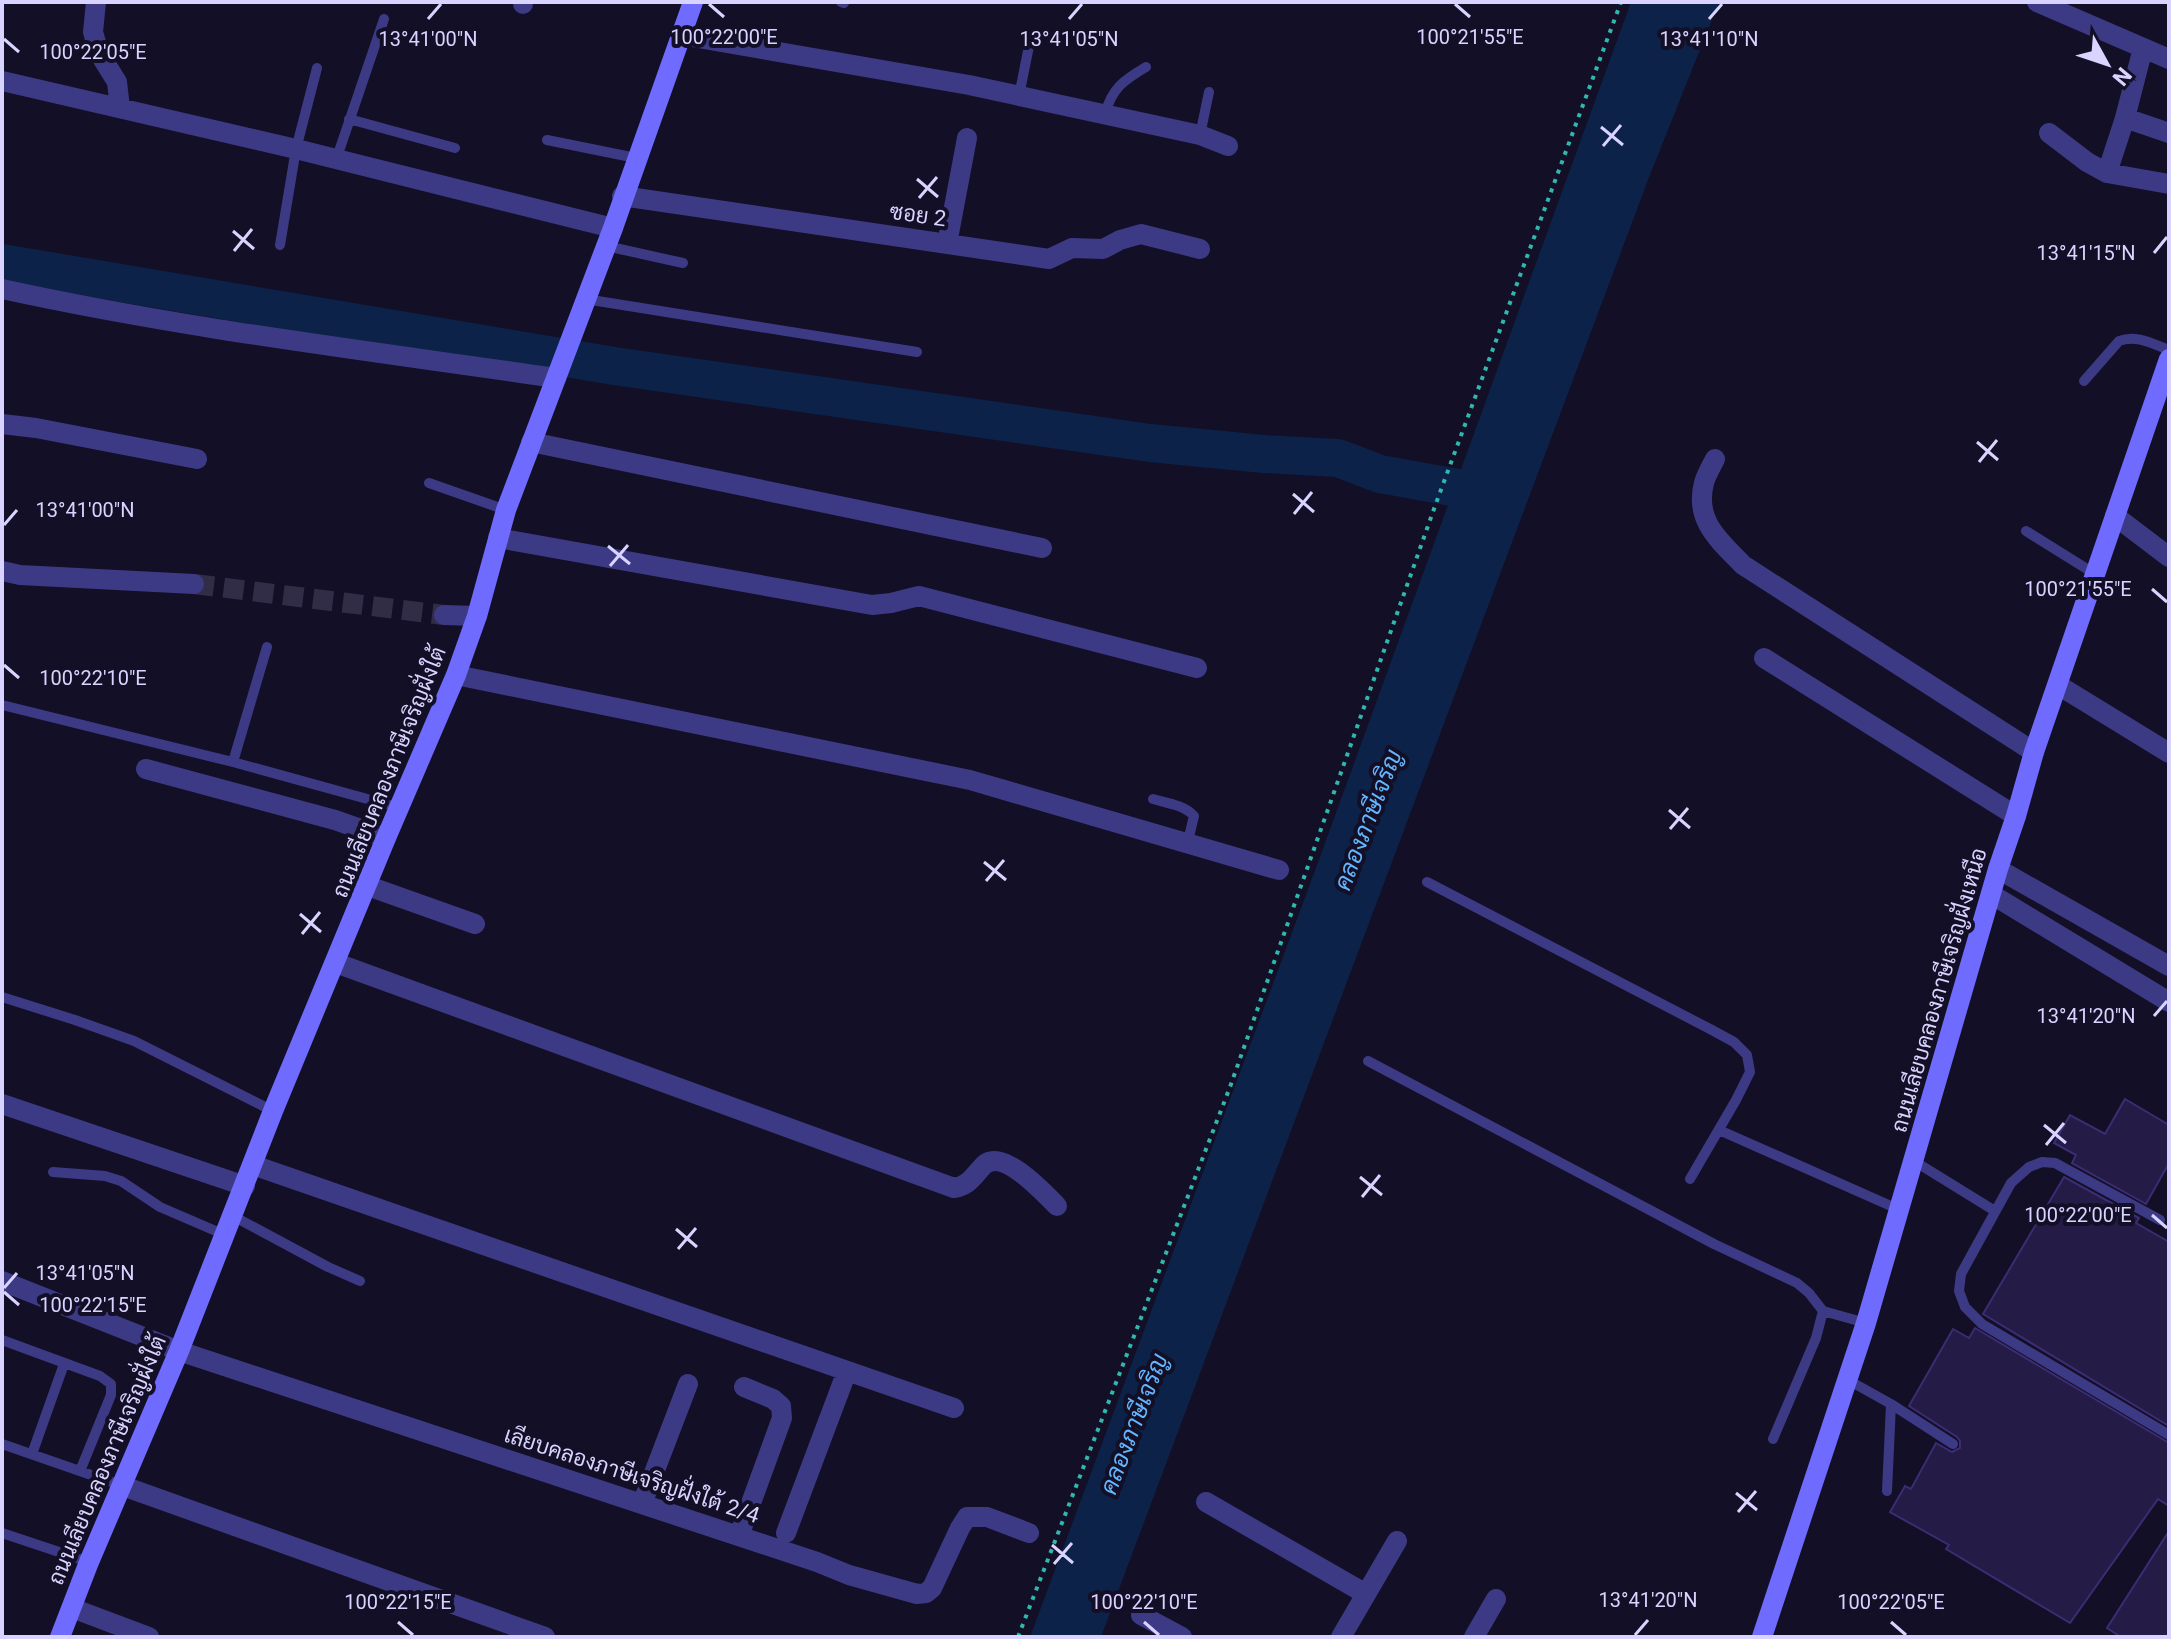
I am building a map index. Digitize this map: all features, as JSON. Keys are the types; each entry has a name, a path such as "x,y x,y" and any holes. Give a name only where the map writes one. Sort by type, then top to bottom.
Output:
{"street":[{"path":"96,2 93,32 99,53 117,82 120,108"},
{"name":"ถนนเลียบคลองภาษีเจริญฝั่งใต้","path":"60,1637 179,1351 273,1111 456,675 477,616 506,510 693,2"},
{"path":"2037,2 2169,59"},
{"path":"681,35 969,85 1200,135 1228,146"},
{"path":"2107,173 2143,48"},
{"path":"2,81 296,149 609,237"},
{"path":"2125,118 2169,133"},
{"path":"2049,133 2107,173 2169,184"},
{"path":"947,244 967,138"},
{"name":"ซอย 2","path":"622,196 1049,259 1072,248 1103,249 1141,234 1200,249"},
{"path":"2,289 79,306 186,323 558,374"},
{"name":"ถนนเลียบคลองภาษีเจริญฝั่งเหนือ","path":"1762,1637 1866,1323 2034,752 2115,516 2164,391 2169,359"},
{"path":"2,424 197,459"},
{"path":"531,442 1042,548"},
{"path":"1715,459 1704,483 1702,504 1706,525 1743,565 2034,752"},
{"path":"2115,516 2169,557"},
{"path":"498,538 872,605 919,596 1197,668"},
{"path":"2,571 20,575 194,584"},
{"path":"444,615 477,616"},
{"path":"1764,658 2016,816"},
{"path":"456,675 970,780 1279,870"},
{"path":"2058,685 2169,753"},
{"path":"146,769 335,820 386,838"},
{"path":"1998,869 2169,966"},
{"path":"368,886 475,924"},
{"path":"1991,894 2169,1002"},
{"path":"336,963 954,1188 963,1187 987,1163 995,1161 1031,1179 1057,1206"},
{"path":"2,1104 245,1186"},
{"path":"253,1165 954,1408"},
{"name":"เลียบคลองภาษีเจริญฝั่งใต้ 2/4","path":"2,1281 179,1351 849,1575 917,1594 926,1593 932,1588 967,1517 987,1517 1029,1533"},
{"path":"786,1533 847,1371"},
{"path":"642,1504 688,1384"},
{"path":"739,1536 782,1418 781,1406 773,1399 744,1387"},
{"path":"123,1486 545,1637"},
{"path":"1206,1502 1366,1594"},
{"path":"1341,1637 1397,1541"},
{"path":"1474,1637 1496,1599"},
{"path":"72,1608 149,1637"},
{"path":"1141,1615 1182,1637"}],"lane":[{"path":"336,160 384,19"},
{"path":"1019,96 1030,41"},
{"path":"1105,114 1109,99 1123,81 1146,67"},
{"path":"280,245 296,149 317,68"},
{"path":"1200,135 1209,92"},
{"path":"349,119 455,148"},
{"path":"547,140 636,158"},
{"path":"609,237 683,263"},
{"path":"585,299 917,352"},
{"path":"2084,381 2125,338 2135,338 2169,350"},
{"path":"429,483 506,510"},
{"path":"2026,531 2095,574"},
{"path":"233,762 267,647"},
{"path":"2,705 233,762 400,808"},
{"path":"1153,799 1180,806 1192,813 1194,816 1187,845"},
{"path":"1427,882 1734,1042 1747,1055 1750,1072 1690,1179"},
{"path":"2,997 134,1041 273,1111"},
{"path":"1368,1061 1714,1244 1797,1283 1823,1311 1866,1323"},
{"path":"1719,1130 1900,1210"},
{"path":"1914,1161 1995,1211"},
{"path":"2160,1220 2055,1163 2042,1162 2029,1167 2011,1183 1961,1274 1959,1291 1965,1307 1982,1324 2169,1435"},
{"path":"53,1172 105,1176 121,1181 160,1207 229,1226 360,1281"},
{"path":"1773,1439 1816,1338 1823,1311"},
{"path":"2,1340 100,1376 111,1384 111,1395 80,1471"},
{"path":"32,1454 64,1364"},
{"path":"1848,1380 1953,1444"},
{"path":"1887,1491 1891,1404"},
{"path":"2,1444 123,1486"},
{"path":"2,1533 89,1562"}],"path":[{"path":"1018,1637 1230,1087 1435,506 1621,2"}],"water":[{"name":"คลองภาษีเจริญ","path":"1631,2 1719,2 1648,180 1101,1637 1030,1637 1313,876"}],"building":[{"path":"2125,1099 2169,1125 2169,1163 2146,1204 2072,1163 2076,1155 2054,1143 2070,1115 2105,1134"},
{"path":"2064,1177 2139,1218 2136,1223 2169,1242 2169,1426 1983,1314"},
{"path":"1975,1328 2169,1443 2169,1506 2158,1499 2070,1623 1946,1549 1949,1545 1890,1512 1905,1486 1911,1489 1936,1443 1952,1452 1960,1448 1957,1437 1909,1406 1953,1329 1969,1338"},
{"path":"2169,1531 2169,1637 2121,1637 2107,1628"}],"waterway":[{"path":"2,263 614,366 1150,443 1338,458 1380,474 1491,494"}],"tunnel":[{"path":"194,584 444,615"}]}
